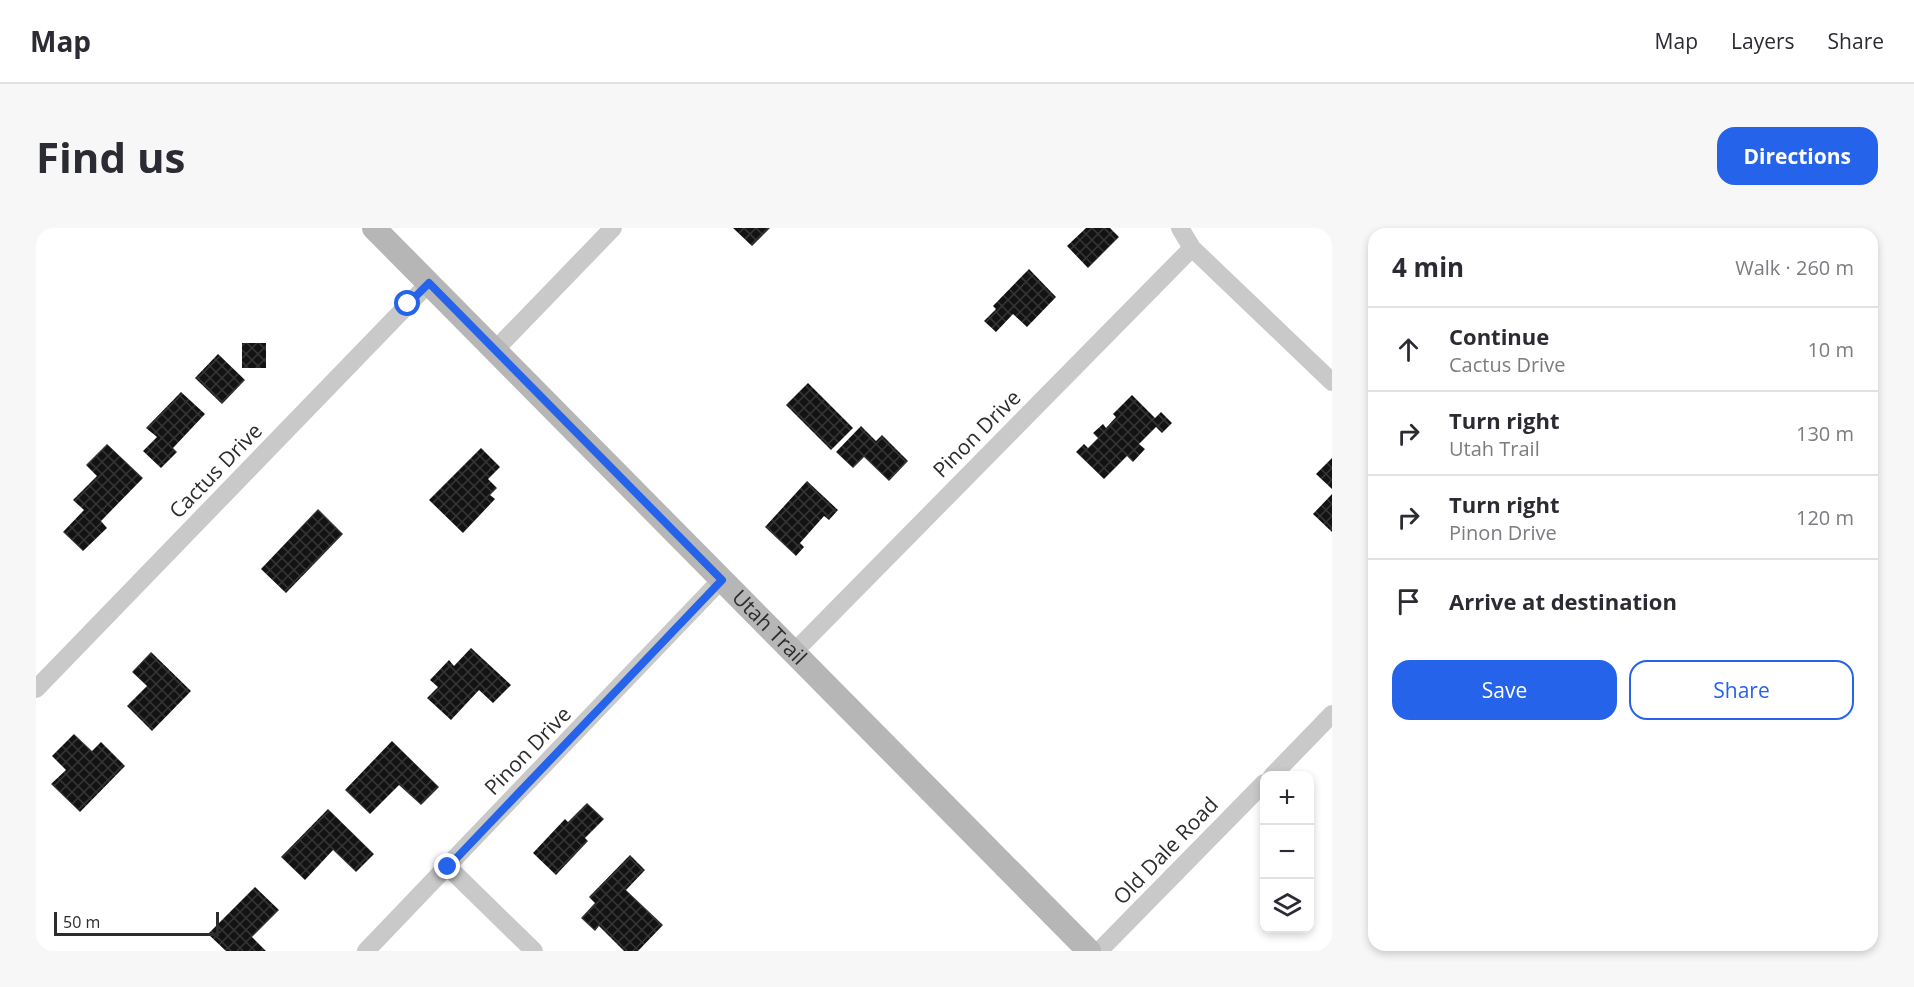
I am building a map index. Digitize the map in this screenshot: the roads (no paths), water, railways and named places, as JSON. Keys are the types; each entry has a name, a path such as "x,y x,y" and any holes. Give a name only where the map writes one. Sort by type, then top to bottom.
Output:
{"main road":[{"name":"Utah Trail","path":"374,228 1089,951"}],"street":[{"path":"496,349 613,228"},
{"path":"1180,228 1192,248 1332,382"},
{"name":"Pinon Drive","path":"794,652 1192,248"},
{"name":"Cactus Drive","path":"36,689 429,283"},
{"name":"Pinon Drive","path":"366,951 722,580"},
{"path":"1277,771 1332,714"},
{"name":"Old Dale Road","path":"1099,951 1260,787"},
{"path":"448,867 534,951"}]}
